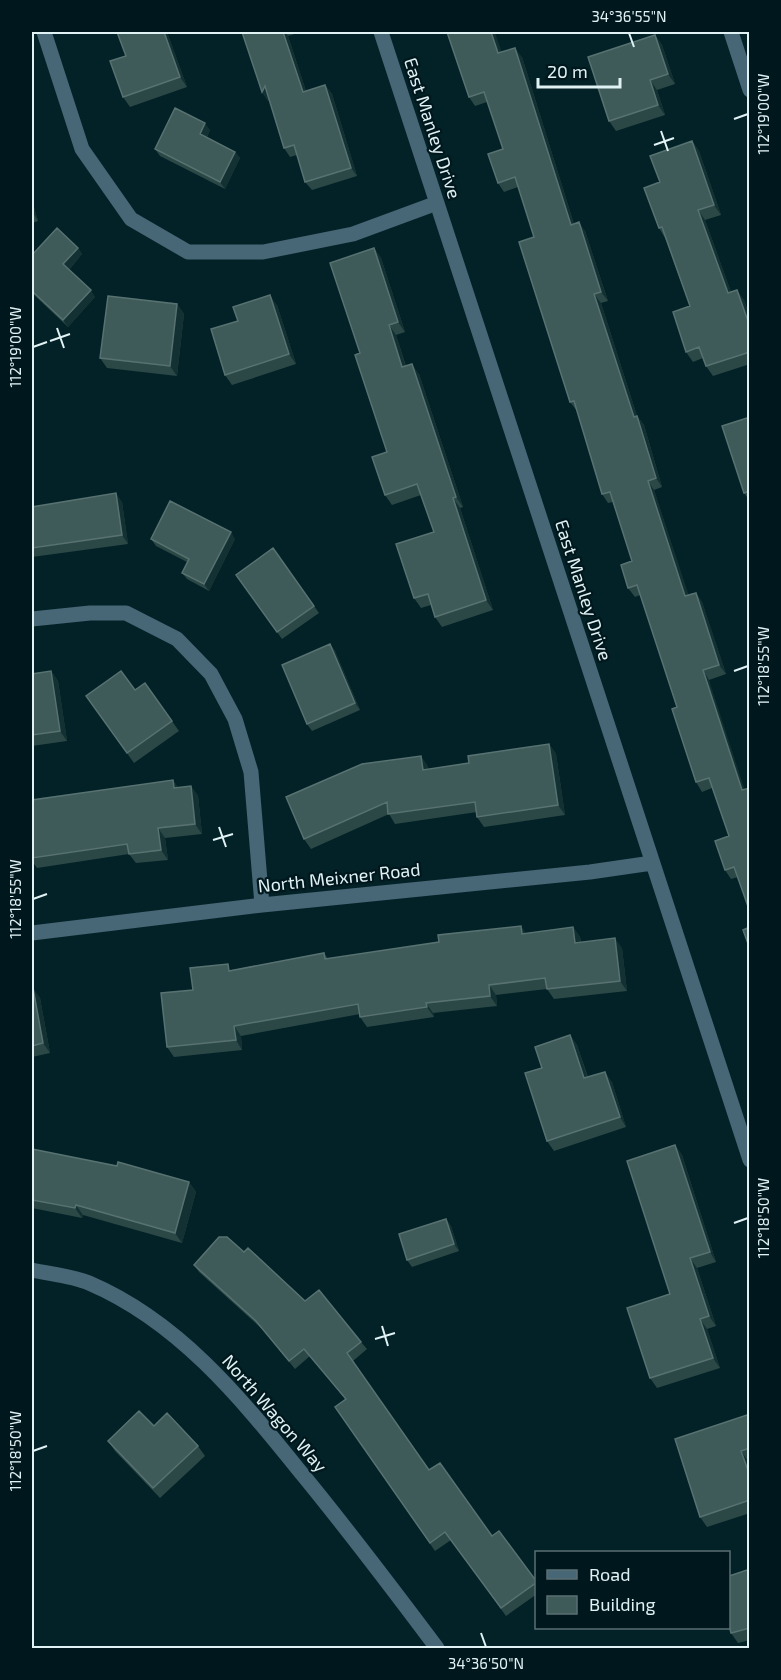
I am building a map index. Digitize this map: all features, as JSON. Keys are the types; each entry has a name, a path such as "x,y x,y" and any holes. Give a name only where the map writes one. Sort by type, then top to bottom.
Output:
{"street":[{"path":"44,32 81,149 131,219 188,252 263,252 353,234 437,203"},
{"name":"East Manley Drive","path":"381,32 750,1160"},
{"path":"731,32 750,90"},
{"path":"32,619 90,613 126,613 177,639 211,674 235,719 251,772 262,905"},
{"name":"North Meixner Road","path":"32,933 262,905 590,872 652,863"},
{"name":"North Wagon Way","path":"32,1270 88,1282 140,1310 193,1351 242,1400 352,1535 437,1648"}],"building":[{"path":"117,32 164,32 180,77 123,97 110,61 126,56"},
{"path":"242,32 283,32 303,92 325,85 351,168 305,182 294,145 284,148 265,86 262,92"},
{"path":"447,32 491,32 498,53 515,48 571,225 579,222 601,292 594,294 656,478 648,481 685,596 696,593 719,665 703,670 742,790 750,788 750,912 734,867 725,870 715,841 729,836 709,778 696,782 672,709 677,707 637,585 628,588 621,565 632,561 610,492 602,494 574,401 570,402 519,242 534,237 515,177 498,183 488,154 503,149 484,92 469,97"},
{"path":"655,35 668,74 650,80 658,105 609,121 588,57"},
{"path":"175,108 205,123 200,134 235,152 220,182 155,149"},
{"path":"692,141 714,205 698,210 728,293 737,290 750,327 750,352 706,366 699,347 686,352 673,312 690,306 662,227 659,228 644,188 660,182 650,156"},
{"path":"57,228 78,248 63,264 91,290 63,320 32,291 32,255"},
{"path":"374,248 398,322 389,325 402,367 412,364 456,497 453,498 486,600 435,617 428,594 414,598 396,544 434,532 417,484 385,495 372,457 387,452 355,355 360,353 330,263"},
{"path":"270,295 289,354 225,375 211,329 238,321 233,307"},
{"path":"108,296 177,304 170,366 100,358"},
{"path":"750,417 750,491 744,493 722,426"},
{"path":"116,493 122,535 32,548 32,507"},
{"path":"170,501 231,532 204,584 182,573 189,559 151,539"},
{"path":"273,548 314,606 277,632 236,575"},
{"path":"330,644 355,703 307,724 282,665"},
{"path":"51,671 60,731 32,735 32,674"},
{"path":"121,671 135,690 145,683 172,721 127,753 86,696"},
{"path":"549,744 558,805 477,817 475,802 388,814 387,802 304,839 286,797 362,764 421,756 423,770 469,763 468,756"},
{"path":"173,780 174,788 191,786 195,824 158,828 161,850 129,854 127,844 32,858 32,800"},
{"path":"521,926 522,934 573,927 575,943 615,938 620,981 547,989 545,978 489,985 490,996 426,1003 427,1007 360,1017 358,1004 234,1026 236,1040 167,1047 161,993 193,990 190,968 228,964 229,971 324,953 325,959 439,942 438,935"},
{"path":"750,927 750,949 743,930"},
{"path":"32,988 43,1043 32,1046"},
{"path":"570,1035 584,1078 605,1072 620,1117 547,1141 525,1073 542,1068 535,1047"},
{"path":"675,1145 710,1252 690,1258 709,1316 700,1319 713,1358 650,1378 627,1308 670,1294 627,1161"},
{"path":"32,1149 117,1166 118,1162 189,1182 175,1233 76,1205 75,1208 32,1200"},
{"path":"446,1219 454,1244 407,1260 399,1234"},
{"path":"219,1237 227,1237 244,1252 248,1248 305,1301 319,1290 361,1342 347,1353 429,1470 440,1463 492,1536 499,1531 535,1579 535,1583 501,1608 445,1532 430,1543 335,1407 346,1399 304,1349 289,1361 256,1321 194,1265"},
{"path":"139,1411 154,1426 167,1413 198,1446 153,1488 108,1441"},
{"path":"750,1414 750,1448 741,1451 750,1476 750,1500 700,1517 675,1439"},
{"path":"750,1569 750,1628 731,1633 730,1629 730,1576"}]}
